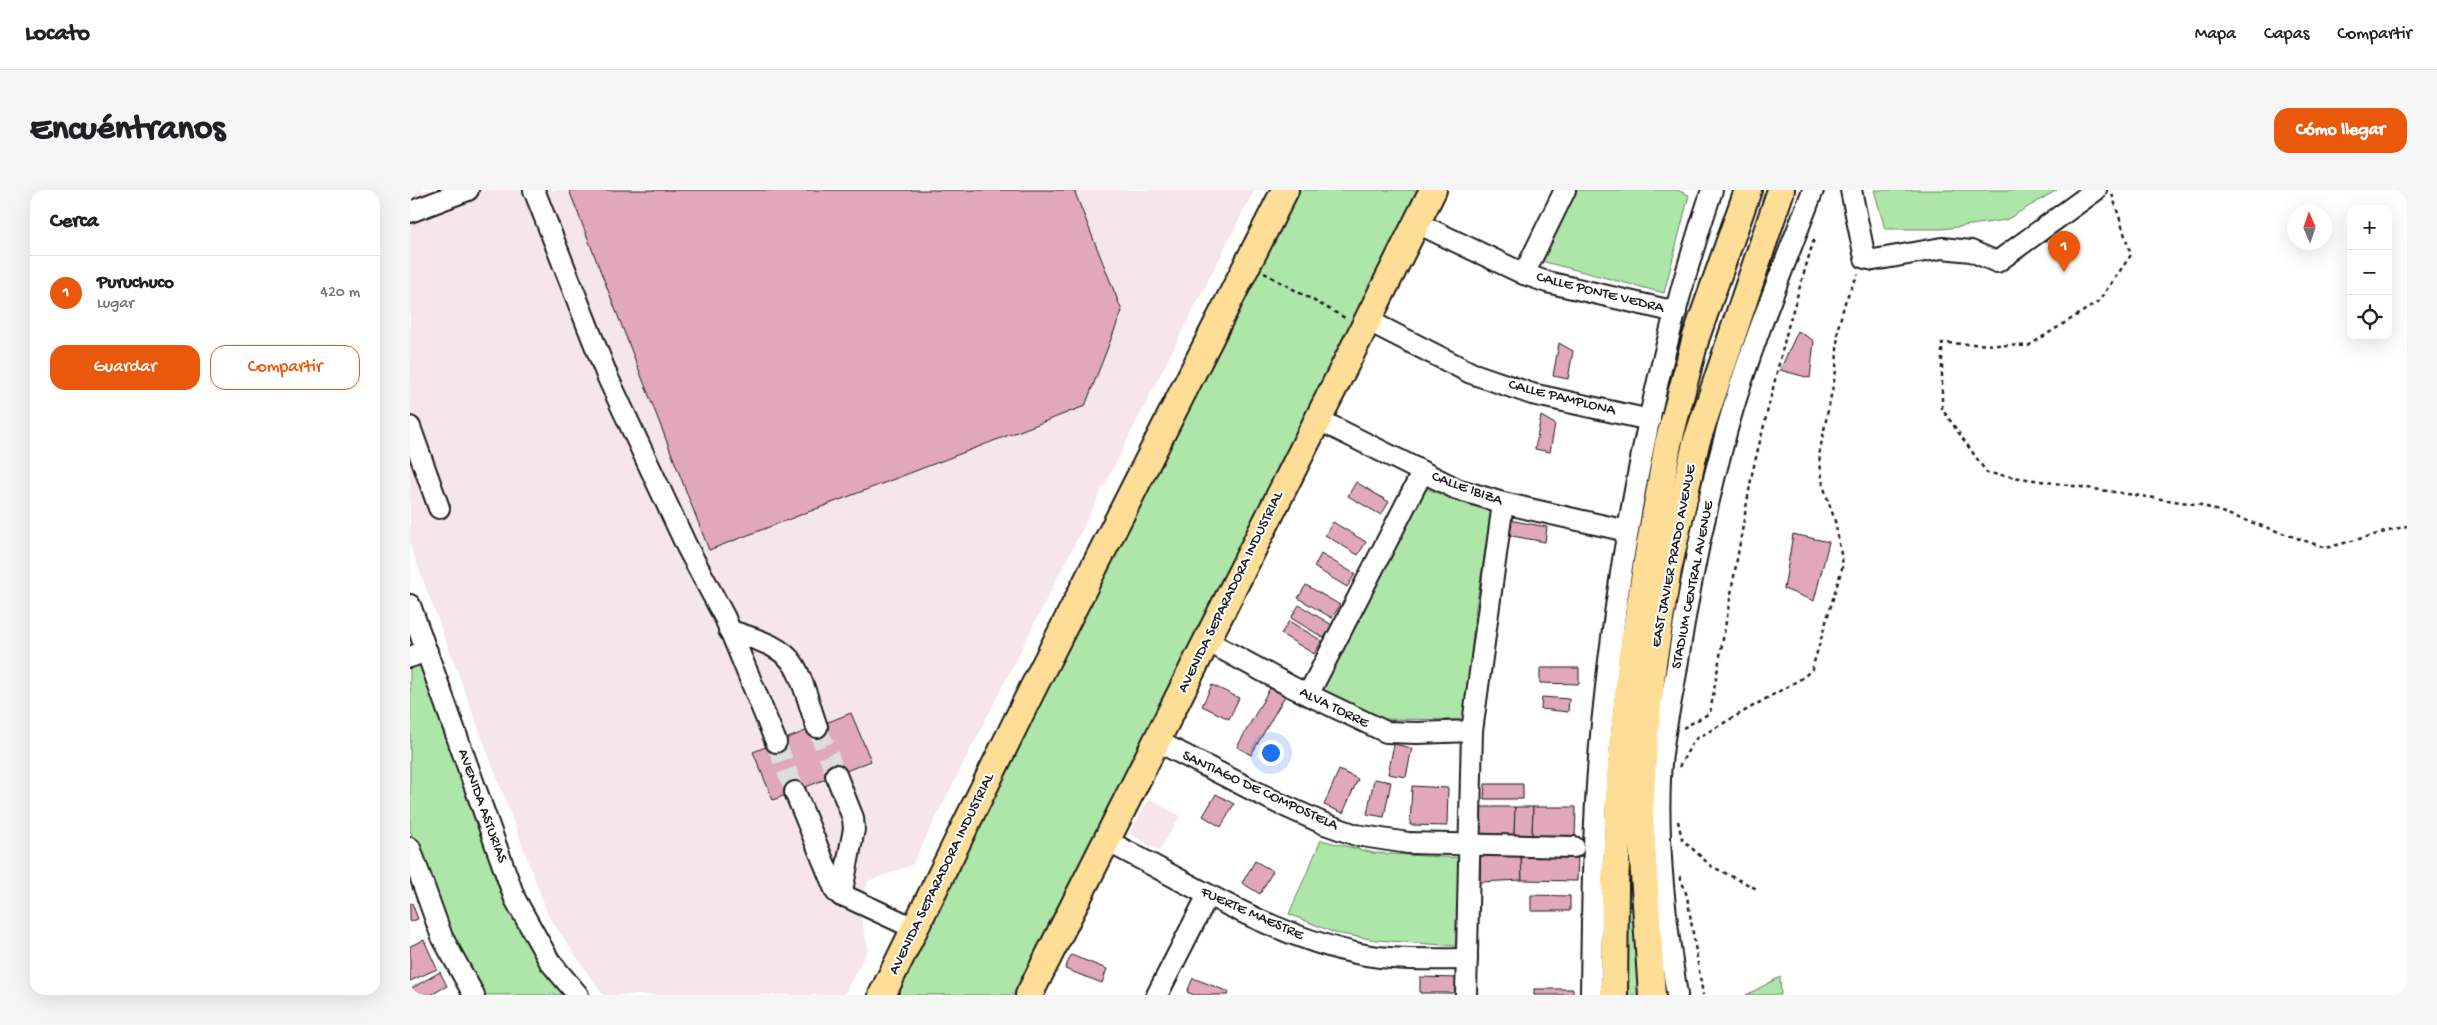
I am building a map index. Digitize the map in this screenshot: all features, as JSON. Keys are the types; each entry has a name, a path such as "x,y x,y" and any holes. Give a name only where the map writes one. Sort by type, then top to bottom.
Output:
{"main road":[{"name":"AVENIDA SEPARADORA INDUSTRIAL","path":"882,995 1031,692 1285,190"},
{"name":"AVENIDA SEPARADORA INDUSTRIAL","path":"1029,995 1433,190"},
{"name":"EAST JAVIER PRADO AVENUE","path":"1614,995 1620,776 1631,661 1649,549 1668,444 1696,337 1748,190"},
{"name":"EAST JAVIER PRADO AVENUE","path":"1652,995 1640,813 1644,742 1653,663 1665,588 1696,443 1781,190"}],"street":[{"path":"410,212 468,190"},
{"path":"534,190 608,378 687,547 730,630 776,742"},
{"path":"1524,274 1565,190"},
{"path":"1591,995 1594,846 1602,726 1626,530 1676,312 1712,190"},
{"name":"STADIUM CENTRAL AVENUE","path":"1677,995 1666,920 1661,857 1660,778 1680,641 1702,525 1728,428 1757,337 1813,190"},
{"path":"1851,190 1865,258 1874,260 1942,248 1971,251 1996,262 2096,190"},
{"name":"CALLE PONTE VEDRA","path":"1417,223 1524,274 1547,282 1676,312"},
{"name":"CALLE PAMPLONA","path":"1365,324 1471,373 1532,394 1650,420"},
{"name":"CALLE IBIZA","path":"1317,419 1457,489 1504,503 1626,530"},
{"path":"410,426 439,508"},
{"path":"1308,695 1422,473"},
{"path":"1466,995 1472,731 1504,503"},
{"name":"AVENIDA ASTURIAS","path":"410,605 419,654 515,899 550,962 578,995"},
{"path":"730,630 770,646 794,665 817,727"},
{"name":"ALVA TORRE","path":"1207,641 1308,695 1371,726 1391,733 1472,731"},
{"name":"SANTIAGO DE COMPOSTELA","path":"1157,741 1278,803 1356,835 1408,843 1574,847"},
{"path":"836,775 853,818 854,829 842,896"},
{"path":"795,792 836,892 916,929"},
{"name":"FUERTE MAESTRE","path":"1107,841 1208,895 1281,929 1361,954 1412,959 1467,959"},
{"path":"410,848 442,937 474,995"},
{"path":"1158,995 1208,895"}],"path":[{"path":"2111,190 2131,255 2098,302 2028,346 1942,344 1942,409 1987,474 2201,505 2326,548 2407,526"},
{"path":"1681,736 1682,728 1710,713 1752,474 1788,327 1815,236"},
{"path":"1677,762 1676,770 1694,740 1804,677 1812,669 1843,565 1835,521 1823,486 1820,455 1836,371 1838,328 1846,299 1865,258"},
{"path":"1248,264 1365,324"},
{"path":"1676,813 1682,839 1711,866 1758,890"},
{"path":"1678,868 1687,896 1703,995"}],"shaded area":[{"path":"410,190 1254,190 912,865 868,881 859,908 868,949 844,995 603,995 549,917 410,545"},
{"path":"1150,799 1180,816 1159,851 1129,833"}],"green space":[{"path":"1285,190 1425,190 1015,995 885,995"},
{"path":"1577,190 1677,190 1689,195 1664,293 1541,261"},
{"path":"1874,190 2057,190 2006,220 1943,229 1885,229"},
{"path":"1423,487 1459,502 1492,508 1475,613 1465,720 1382,719 1322,690"},
{"path":"418,661 515,921 563,995 485,995 447,932 410,830 410,664"},
{"path":"1629,767 1643,995 1624,995"},
{"path":"1321,840 1374,853 1459,858 1456,946 1376,940 1335,933 1289,914"},
{"path":"1780,977 1781,995 1746,995"}],"building":[{"path":"569,190 1074,190 1122,311 1085,406 709,550"},
{"path":"1798,331 1814,341 1810,378 1780,370"},
{"path":"1559,343 1573,351 1568,379 1553,376"},
{"path":"1541,416 1555,424 1550,452 1535,449"},
{"path":"1356,482 1389,502 1381,515 1348,496"},
{"path":"1509,520 1547,527 1545,542 1507,535"},
{"path":"1333,522 1366,542 1358,555 1325,535"},
{"path":"1793,534 1829,542 1814,601 1784,589"},
{"path":"1321,554 1355,574 1347,587 1314,567"},
{"path":"1306,585 1340,605 1332,618 1298,598"},
{"path":"1299,605 1332,625 1324,638 1291,618"},
{"path":"1289,621 1322,641 1314,654 1281,634"},
{"path":"1540,668 1579,668 1579,684 1540,683"},
{"path":"1212,685 1239,698 1229,719 1202,706"},
{"path":"1270,688 1285,696 1251,755 1237,747"},
{"path":"1542,697 1569,699 1568,712 1541,709"},
{"path":"851,713 871,761 773,800 753,752"},
{"path":"1394,744 1412,748 1406,777 1388,774"},
{"path":"1339,770 1358,779 1343,813 1324,805"},
{"path":"1374,779 1391,782 1384,817 1367,814"},
{"path":"1485,784 1523,784 1523,799 1484,799"},
{"path":"1412,786 1448,788 1447,826 1410,825"},
{"path":"1216,794 1234,804 1221,827 1203,816"},
{"path":"1480,807 1515,807 1514,836 1479,836"},
{"path":"1515,807 1533,807 1532,836 1514,836"},
{"path":"1533,807 1576,807 1575,837 1532,836"},
{"path":"1480,855 1521,855 1522,880 1480,882"},
{"path":"1521,855 1578,855 1577,881 1522,880"},
{"path":"1255,861 1273,871 1260,894 1242,883"},
{"path":"1531,895 1570,896 1570,911 1531,911"},
{"path":"412,903 418,919 410,922 410,904"},
{"path":"424,940 437,969 410,981 410,946"},
{"path":"1071,955 1107,969 1102,983 1065,969"},
{"path":"440,972 447,986 431,995 410,995 410,989"},
{"path":"1420,977 1459,978 1459,993 1420,993"},
{"path":"1193,978 1229,992 1228,995 1194,995 1187,992"},
{"path":"1534,989 1573,989 1573,995 1534,995"}],"tunnel":[{"path":"817,727 836,775"},
{"path":"776,742 795,792"}],"place":[{"name":"Puruchuco","path":"2064,272"}]}
